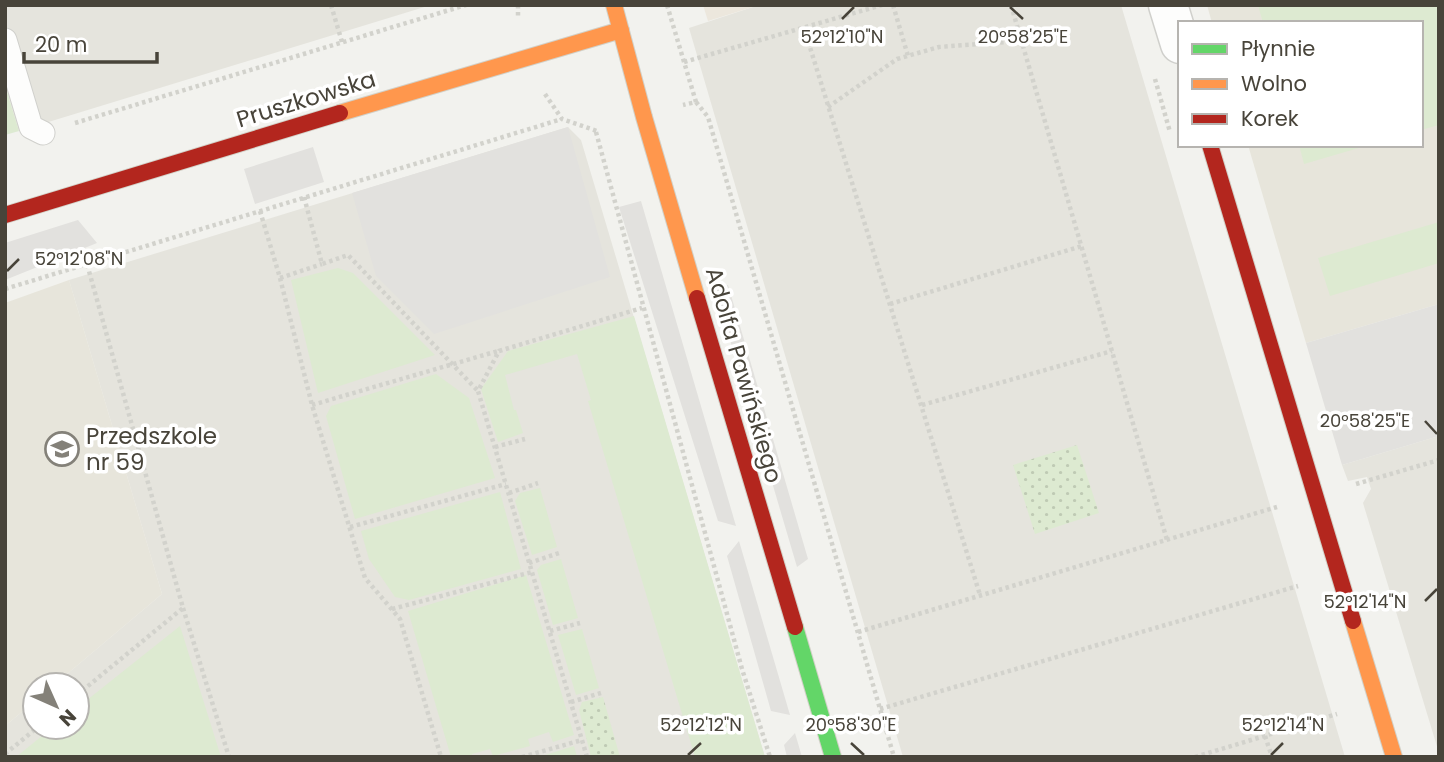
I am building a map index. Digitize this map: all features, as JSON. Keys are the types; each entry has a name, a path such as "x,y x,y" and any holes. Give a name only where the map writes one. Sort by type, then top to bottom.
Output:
{"street":[{"name":"Adolfa Pawińskiego","path":"614,5 644,117 833,757"},
{"path":"1168,5 1178,38"},
{"name":"Pruszkowska","path":"5,215 621,30"},
{"path":"1211,147 1394,757"}],"lane":[{"path":"5,40 31,127 43,133"}],"path":[{"path":"331,5 342,42"},
{"path":"43,133 466,5"},
{"path":"667,5 696,102 708,117 894,757"},
{"path":"684,62 882,5"},
{"path":"893,5 908,56"},
{"path":"1011,5 1167,540"},
{"path":"804,28 980,595"},
{"path":"828,107 897,59 939,47 1022,41"},
{"path":"539,87 562,119 596,132 604,129"},
{"path":"676,107 696,102"},
{"path":"5,289 562,119"},
{"path":"596,132 742,669 770,757"},
{"path":"304,197 322,264"},
{"path":"260,211 313,405 365,579 400,619 442,757"},
{"path":"890,304 1082,246"},
{"path":"280,278 348,255 478,391 587,757"},
{"path":"87,264 183,608 229,757"},
{"path":"313,405 642,308"},
{"path":"478,391 499,351"},
{"path":"921,405 1112,351"},
{"path":"495,447 525,439"},
{"path":"858,632 1439,460"},
{"path":"509,493 538,483"},
{"path":"350,527 506,484"},
{"path":"529,562 559,553"},
{"path":"391,609 532,572"},
{"path":"880,709 1302,585"},
{"path":"91,684 183,608"},
{"path":"550,631 580,623"},
{"path":"570,702 601,692"},
{"path":"1195,757 1342,713"},
{"path":"1265,736 1272,757"},
{"path":"522,757 582,740"},
{"path":"5,754 21,741"}],"shaded area":[{"path":"5,5 431,5 19,131 5,85"},
{"path":"703,5 759,5 708,21"},
{"path":"759,5 1121,5 1345,757 903,757 689,28"},
{"path":"1207,5 1439,5 1439,304 1306,343 1249,147 1423,147 1423,21 1211,21"},
{"path":"568,127 581,140 765,757 5,757 5,726 21,713 21,741 91,741 91,671 71,671 162,594 69,280"},
{"path":"568,127 610,277 434,334 376,276 352,193"},
{"path":"313,147 324,182 255,204 244,169"},
{"path":"641,201 736,526 718,521 619,207"},
{"path":"78,220 97,243 5,280 5,243"},
{"name":"Przedszkole nr 59","path":"69,280 162,594 71,671 21,671 21,713 5,726 5,303"},
{"path":"728,285 808,559 797,567 715,289"},
{"path":"1439,304 1439,436 1342,465 1306,343"},
{"path":"1439,436 1439,753 1363,503 1371,489 1367,477 1348,481 1342,465"},
{"path":"739,541 790,715 771,711 727,556"},
{"path":"795,733 802,757 787,757 784,745"}],"green space":[{"path":"1258,5 1439,5 1439,125 1423,129 1423,21 1262,21"},
{"path":"5,85 19,131 5,135"},
{"path":"1300,147 1362,147 1304,164"},
{"path":"1439,222 1439,263 1330,296 1318,258"},
{"path":"338,268 353,273 435,355 318,393 291,280"},
{"path":"634,316 765,757 695,757 588,401 591,400 577,354 505,375 523,433 498,442 481,389 508,351"},
{"path":"436,374 469,398 495,478 355,519 326,416 331,406"},
{"path":"1077,445 1099,513 1035,534 1013,465"},
{"path":"540,488 557,547 532,555 515,501 520,493"},
{"path":"500,492 521,569 409,600 395,597 369,559 361,531"},
{"path":"561,559 578,618 553,625 537,570 541,565"},
{"path":"526,575 574,735 553,742 549,732 528,739 530,746 493,756 490,749 472,754 472,757 451,757 408,611"},
{"path":"180,626 221,757 16,757 36,741 91,741 91,697"},
{"path":"582,629 599,688 576,695 558,635"},
{"path":"603,697 620,757 591,757 579,710 582,702"},
{"path":"574,746 577,757 539,757"}],"traffic: fast":[{"path":"795,627 833,757"}],"traffic: slow":[{"path":"614,5 697,298"},
{"path":"340,113 621,30"},
{"path":"1353,621 1394,757"}],"traffic: jam":[{"path":"5,215 340,113"},
{"path":"1211,147 1353,621"},
{"path":"697,298 795,627"}],"place":[{"name":"Przedszkole nr 59","path":"62,449"}]}
